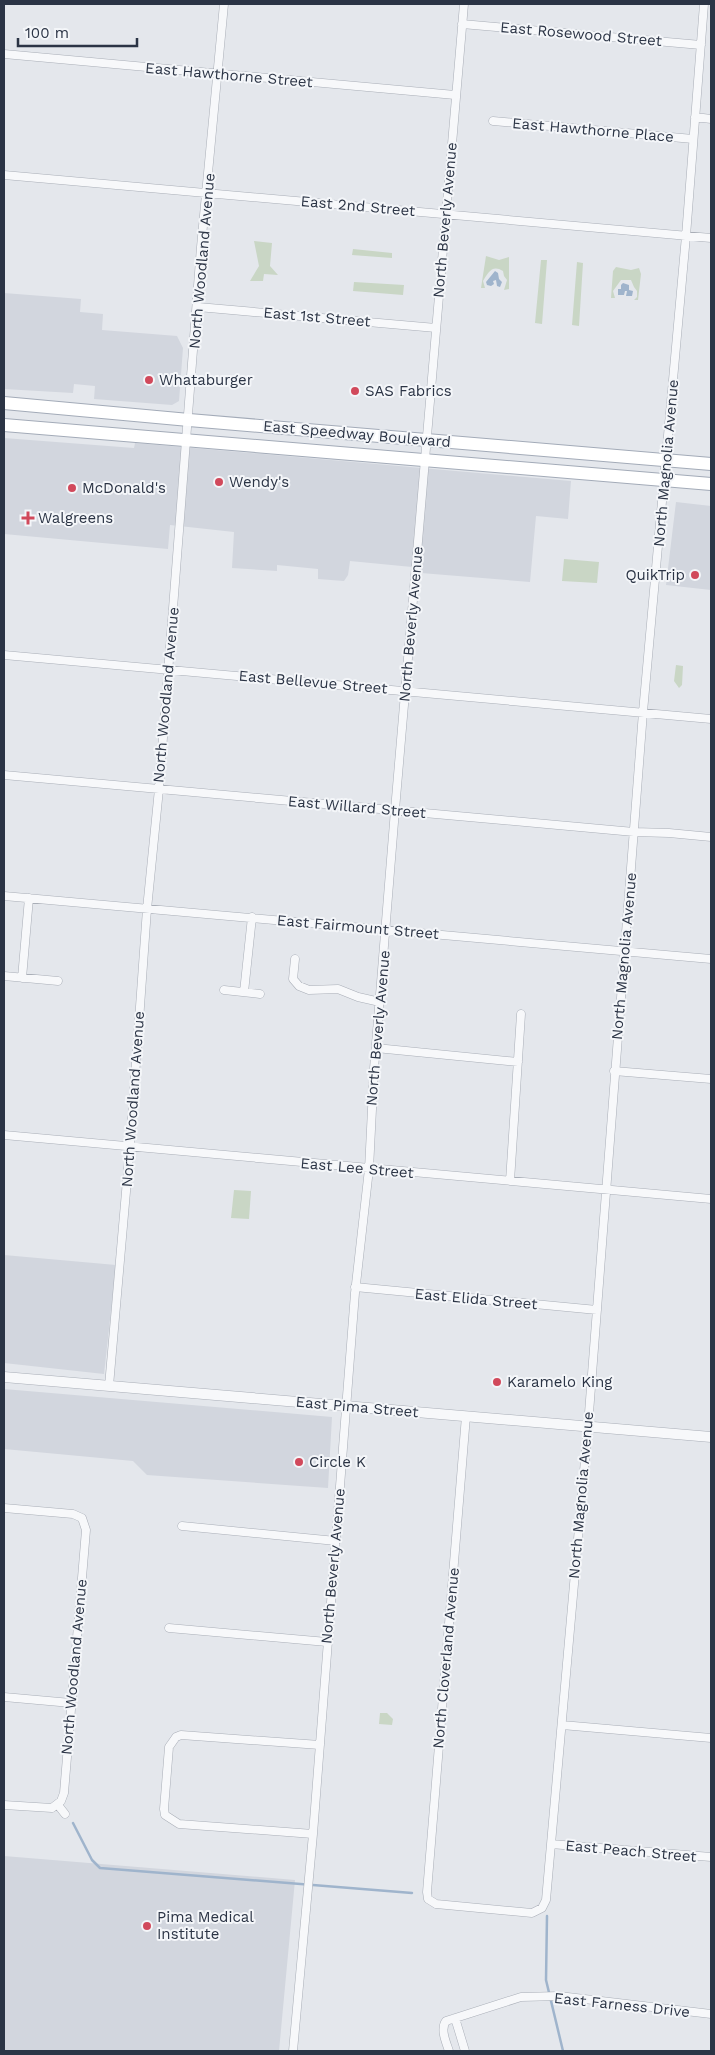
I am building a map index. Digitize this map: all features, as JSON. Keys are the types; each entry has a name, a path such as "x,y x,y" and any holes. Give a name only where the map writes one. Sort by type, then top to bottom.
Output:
{"main road":[{"name":"East Speedway Boulevard","path":"4,403 711,464"},
{"name":"East Speedway Boulevard","path":"4,425 711,484"}],"street":[{"name":"North Woodland Avenue","path":"109,1386 130,1146 147,909 159,790 202,247 208,194 211,132 219,74 224,4"},
{"name":"North Beverly Avenue","path":"293,2051 313,1834 355,1287 369,1169 394,810 406,690 464,4"},
{"name":"North Magnolia Avenue","path":"542,1908 546,1900 588,1426 643,712 686,236 704,4"},
{"name":"East Rosewood Street","path":"462,24 701,45"},
{"name":"East Hawthorne Street","path":"4,54 455,95"},
{"path":"695,117 711,119"},
{"name":"East Hawthorne Place","path":"494,121 693,138"},
{"name":"East 2nd Street","path":"4,174 208,194 711,238"},
{"name":"East 1st Street","path":"198,306 436,328"},
{"name":"East Bellevue Street","path":"4,655 711,719"},
{"name":"East Willard Street","path":"4,775 634,832 669,832 711,837"},
{"name":"East Fairmount Street","path":"4,896 386,928 711,959"},
{"path":"22,978 29,898"},
{"path":"244,992 252,918"},
{"path":"295,959 293,979 299,986 319,990 338,989 358,998 380,1002"},
{"path":"4,976 58,981"},
{"path":"224,990 260,994"},
{"path":"510,1181 521,1014"},
{"path":"376,1048 518,1062"},
{"path":"614,1071 711,1079"},
{"name":"East Lee Street","path":"4,1135 711,1200"},
{"name":"East Elida Street","path":"355,1287 597,1310"},
{"name":"East Pima Street","path":"4,1376 711,1437"},
{"name":"North Cloverland Avenue","path":"466,1416 427,1892 428,1899 436,1904 532,1913 542,1908"},
{"name":"North Woodland Avenue","path":"4,1508 69,1513 83,1516 86,1530 64,1793 58,1805"},
{"path":"182,1526 336,1541"},
{"path":"169,1628 327,1642"},
{"path":"4,1697 71,1703"},
{"path":"562,1725 711,1738"},
{"path":"313,1834 180,1824 166,1815 164,1809 166,1777 169,1747 176,1737 181,1735 320,1745"},
{"path":"4,1805 47,1808 58,1805 65,1814"},
{"name":"East Peach Street","path":"551,1844 711,1857"},
{"name":"East Farness Drive","path":"449,2051 443,2031 443,2025 446,2022 521,1997 559,1996 711,2014"},
{"path":"455,2018 465,2051"}],"shaded area":[{"path":"4,293 81,299 80,312 103,314 102,330 177,336 183,348 179,401 172,405 94,399 95,386 74,384 73,393 4,389"},
{"path":"4,438 134,448 135,443 571,481 568,519 536,516 530,582 421,573 412,567 350,561 348,575 344,581 318,579 318,569 277,565 277,571 232,568 234,532 170,525 168,549 4,534"},
{"path":"676,502 711,506 711,590 666,585"},
{"path":"4,1255 116,1265 104,1374 4,1363"},
{"path":"4,1389 332,1417 328,1488 147,1475 133,1461 4,1449"},
{"name":"Pima Medical Institute","path":"4,1856 295,1880 279,2051 4,2051"}],"green space":[{"path":"254,241 272,243 270,266 278,275 264,274 263,281 250,281 259,266"},
{"path":"353,249 392,253 392,258 352,255"},
{"path":"486,256 499,260 509,257 509,289 504,290 507,280 503,271 496,268 489,272 483,281 485,288 481,288"},
{"path":"541,260 547,260 542,324 535,323"},
{"path":"577,262 583,263 579,326 572,325"},
{"path":"616,267 631,270 639,268 641,274 638,300 634,300 637,297 637,291 631,280 621,280 613,291 615,298 611,298 613,271"},
{"path":"354,282 404,285 403,295 353,291"},
{"path":"564,559 599,562 597,583 562,581"},
{"path":"676,665 683,666 682,685 679,688 674,681"},
{"path":"234,1190 251,1191 249,1219 231,1218"},
{"path":"380,1713 387,1713 393,1719 392,1725 379,1724"}],"water":[{"path":"495,271 502,282 500,287 497,286 496,280 493,281 494,284 491,286 487,285 486,282"},
{"path":"623,283 629,285 629,290 633,291 632,296 626,296 627,291 625,291 624,295 618,295 618,289 621,289"}],"waterway":[{"path":"73,1823 92,1860 100,1868 412,1893"},
{"path":"547,1916 546,1980 563,2051"}],"place":[{"name":"Whataburger","path":"149,380"},
{"name":"SAS Fabrics","path":"355,391"},
{"name":"Wendy's","path":"219,482"},
{"name":"McDonald's","path":"72,488"},
{"name":"Walgreens","path":"28,518"},
{"name":"QuikTrip","path":"695,575"},
{"name":"Karamelo King","path":"497,1382"},
{"name":"Circle K","path":"299,1462"},
{"name":"Pima Medical Institute","path":"147,1926"}]}
